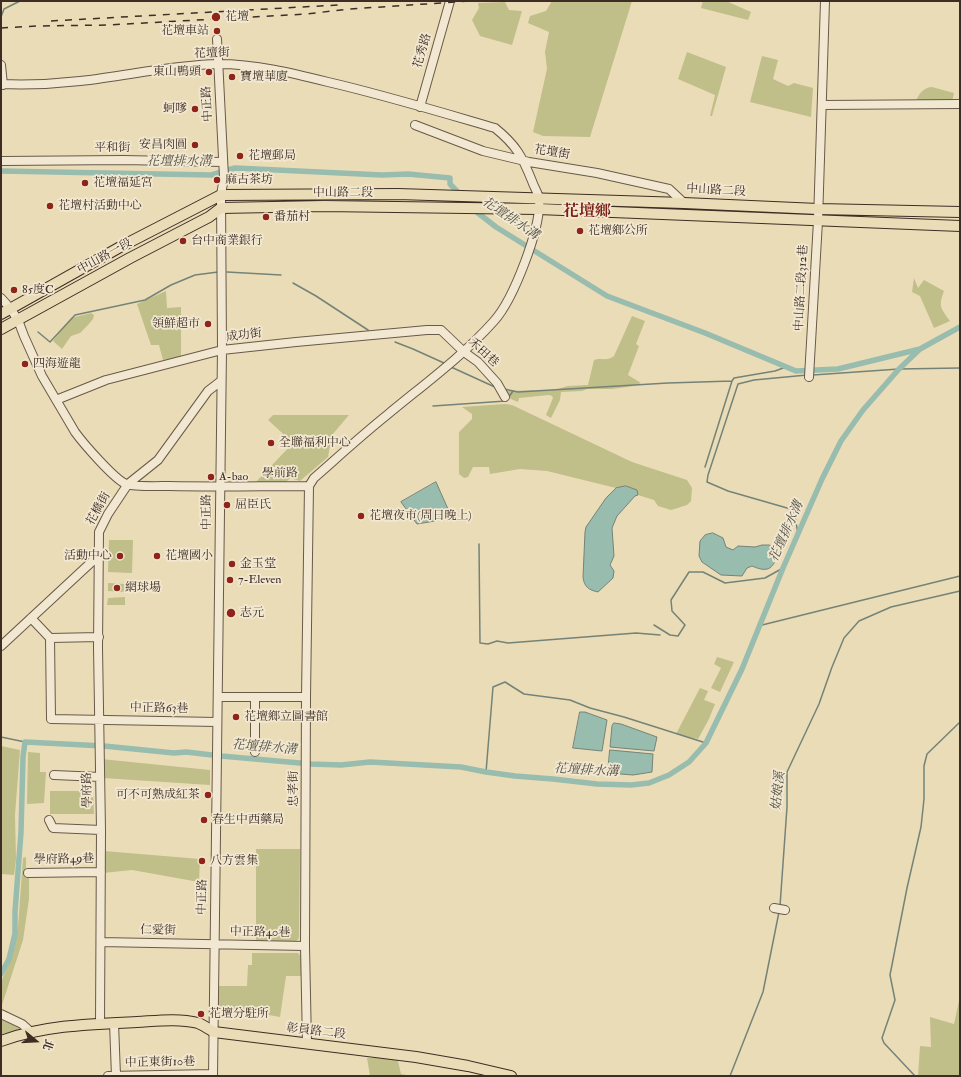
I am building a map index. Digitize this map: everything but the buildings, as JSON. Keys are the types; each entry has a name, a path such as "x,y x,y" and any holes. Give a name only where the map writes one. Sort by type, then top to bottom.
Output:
{"main road":[{"name":"中山路二段","path":"221,195 398,194 684,203 960,226"},
{"name":"中山路一段","path":"1,314 122,246 221,195"},
{"name":"中山路二段","path":"221,208 317,206 818,215 960,212"},
{"name":"中山路一段","path":"1,329 130,258 209,217 221,208"},
{"name":"彰員路二段","path":"1,1041 15,1036 60,1027 114,1023 180,1021 198,1023 214,1032 423,1058 483,1069 511,1076"}],"street":[{"name":"花秀路","path":"420,107 450,1"},
{"name":"中山路二段312巷","path":"809,377 818,215 825,1"},
{"name":"中正路","path":"213,1075 219,487 222,350 221,195 224,177 216,39"},
{"path":"1,64 2,84"},
{"name":"花壇街","path":"2,84 42,84 80,81 160,69 218,64 276,69 366,91 495,128 510,141 524,160 539,198"},
{"path":"822,105 960,104"},
{"name":"花壇街","path":"415,125 483,151 597,173 669,189 684,203"},
{"name":"平和街","path":"1,161 130,160 223,165"},
{"path":"538,209 539,198"},
{"name":"學前路","path":"128,484 219,487 309,486 314,478 386,415 464,352 494,321 513,290 528,253 535,229 538,209"},
{"path":"1,298 18,320 36,364 80,439 110,471 128,484"},
{"name":"禾田巷","path":"442,330 464,352 478,362 497,383 505,397"},
{"name":"成功街","path":"56,400 106,380 222,350 412,331 442,330"},
{"name":"花橋街","path":"98,556 99,532 108,514 128,484 155,464 208,391 221,381"},
{"name":"忠孝街","path":"307,1044 305,946 309,486"},
{"path":"1,646 98,556"},
{"name":"學府路","path":"98,556 101,830 100,1024"},
{"path":"31,618 50,638 99,637"},
{"name":"中正路63巷","path":"50,638 51,719 217,722"},
{"path":"218,697 306,698"},
{"path":"255,697 255,752"},
{"path":"54,775 100,777"},
{"path":"49,820 53,828 101,830"},
{"name":"學府路49巷","path":"28,873 101,872"},
{"path":"774,908 785,910"},
{"name":"仁愛街","path":"101,942 214,944"},
{"name":"中正路40巷","path":"214,944 305,946"},
{"path":"1,1014 22,1024 32,1033"},
{"path":"114,1023 116,1076"},
{"name":"中正東街10巷","path":"108,1076 213,1075"}],"shaded area":[{"path":"552,1 632,1 590,137 543,136 533,132 547,69 545,52 549,32 528,23 530,16 546,11"},
{"path":"703,1 726,1 751,12 748,20 701,8"},
{"path":"505,2 509,10 522,11 512,45 480,36 472,20 479,8 478,3"},
{"path":"687,52 726,67 712,116 710,116 715,95 678,79"},
{"path":"762,56 778,60 773,79 788,86 794,83 813,88 811,117 750,102"},
{"path":"932,87 954,93 952,102 915,103 921,92"},
{"path":"914,278 918,288 924,280 944,291 941,307 950,321 934,328 920,296 912,292"},
{"path":"166,291 167,308 181,307 181,357 163,360 159,345 151,345 137,304"},
{"path":"91,313 94,315 93,319 80,333 71,336 62,349 53,341 71,318"},
{"path":"632,316 645,321 636,344 639,346 628,375 641,383 634,386 612,389 587,389 582,391 561,392 560,400 551,418 546,415 553,398 552,396 519,398 518,402 511,399 503,391 554,390 568,386 588,385 594,360 609,359 614,356"},
{"path":"505,404 512,405 632,462 687,480 692,488 691,501 687,505 671,510 658,506 654,500 638,495 637,490 626,486 616,488 547,471 520,469 490,474 489,467 473,467 468,477 464,478 459,474 459,432 472,419 472,414 462,407"},
{"path":"273,415 349,415 332,435 328,457 300,481 290,478 284,484 254,484 293,443 268,420"},
{"path":"436,482 448,509 435,521 417,524 401,502"},
{"path":"626,486 637,490 638,495 635,496 617,516 612,528 614,556 610,565 614,571 613,578 598,592 586,586 583,577 586,527 606,498 616,488"},
{"path":"713,533 723,538 726,547 733,550 738,546 755,547 769,545 780,548 774,564 768,569 759,569 752,566 747,568 742,576 721,575 702,562 699,556 700,541 705,535"},
{"name":"活動中心","path":"109,540 133,540 132,573 108,572"},
{"name":"網球場","path":"108,583 125,584 125,592 108,591"},
{"name":"網球場","path":"125,597 125,605 107,605 108,598"},
{"path":"717,657 734,662 720,692 711,688 721,668 714,664"},
{"path":"700,688 708,691 704,700 715,704 709,719 698,739 676,734"},
{"path":"580,712 585,712 607,720 602,751 573,748"},
{"path":"614,723 621,724 657,737 654,751 610,747 612,726"},
{"path":"1,746 20,750 15,815 16,859 14,875 1,874"},
{"path":"610,750 653,754 652,772 633,775 608,773"},
{"path":"28,752 40,753 40,772 46,772 44,803 27,804"},
{"path":"101,759 210,770 210,785 103,778"},
{"path":"50,791 93,791 94,814 50,814"},
{"path":"256,849 300,849 299,938 294,944 256,943"},
{"path":"104,851 200,859 199,882 132,870 103,873"},
{"path":"26,857 26,873 29,873 29,899 23,940 1,1008 1,982 12,956 18,927 23,858"},
{"path":"252,953 298,953 301,956 301,976 286,976 280,1017 258,1013 217,1012 218,986 247,986 248,965 252,965"},
{"path":"959,1001 960,1076 918,1076 920,1046 931,1047 930,1017 954,1024"},
{"path":"1,1017 23,1031 1,1034"},
{"path":"397,1057 401,1074 412,1076 370,1076 367,1058"}],"waterway":[{"path":"1,17 4,9 20,1"},
{"name":"花壇排水溝","path":"1,171 211,175 235,168 382,175 408,174 450,178 450,184 478,213 496,227 607,296 705,333 796,371 838,369 920,349 960,327"},
{"path":"38,332 50,342 75,315 145,300 171,285 195,275 218,272"},
{"path":"227,272 281,275"},
{"path":"293,283 368,330"},
{"path":"395,342 444,363"},
{"name":"花壇排水溝","path":"1,974 9,959 15,934 15,912 21,832 23,757 25,742 104,746 174,753 186,752 311,764 341,765 370,762 461,767 515,776 597,784 631,785 649,783 669,775 689,762 706,743 742,669 783,568 822,479 841,441 863,410 899,369 920,349"},
{"path":"451,367 497,388"},
{"path":"504,389 518,392 668,383 732,381 734,378 775,371 786,367"},
{"path":"813,375 899,369 960,368"},
{"path":"798,534 794,510 728,491 707,482 738,384 754,380 807,375"},
{"path":"705,467 732,381"},
{"path":"433,406 506,401 513,391"},
{"path":"479,544 480,643 488,644 497,641 508,643 636,633 660,635"},
{"path":"654,625 670,635 678,636 685,625 672,611 671,600 689,572 703,572 725,583 765,578 783,568"},
{"path":"758,626 960,576"},
{"name":"姑娘溪","path":"780,906 787,807 787,772 819,704 844,638 859,621 891,607 960,591"},
{"path":"486,772 493,687 505,682 524,694 570,700 590,708 624,717 706,743"},
{"path":"915,1076 884,1043 882,1038 895,1000 890,975 921,827 924,799 924,766 927,754 960,722"},
{"name":"花壇排水溝","path":"1,737 25,742"},
{"name":"姑娘溪","path":"730,1076 763,992 779,912"}],"railway":[{"path":"1,28 108,25 306,14 350,9 471,1"},
{"path":"51,21 338,5"}],"place":[{"name":"花壇","path":"216,17"},
{"name":"花壇車站","path":"217,31"},
{"name":"東山鴨頭","path":"209,72"},
{"name":"寶壇華廈","path":"232,77"},
{"name":"蚵嗲","path":"195,109"},
{"name":"安昌肉圓","path":"195,145"},
{"name":"花壇郵局","path":"240,156"},
{"name":"麻古茶坊","path":"217,180"},
{"name":"花壇福延宮","path":"85,183"},
{"name":"花壇村活動中心","path":"50,206"},
{"name":"番茄村","path":"266,217"},
{"name":"花壇鄉公所","path":"580,231"},
{"name":"台中商業銀行","path":"183,241"},
{"name":"85度C","path":"14,290"},
{"name":"領鮮超市","path":"208,324"},
{"name":"四海遊龍","path":"25,364"},
{"name":"全聯福利中心","path":"271,443"},
{"name":"A-bao","path":"211,477"},
{"name":"屈臣氏","path":"227,505"},
{"name":"花壇夜市(周日晚上)","path":"361,516"},
{"name":"活動中心","path":"120,556"},
{"name":"花壇國小","path":"157,556"},
{"name":"金玉堂","path":"232,564"},
{"name":"7-Eleven","path":"230,580"},
{"name":"網球場","path":"117,588"},
{"name":"志元","path":"231,613"},
{"name":"花壇鄉立圖書館","path":"236,717"},
{"name":"可不可熟成紅茶","path":"208,795"},
{"name":"春生中西藥局","path":"204,820"},
{"name":"八方雲集","path":"202,861"},
{"name":"花壇分駐所","path":"201,1014"}],"district":[{"name":"花壇鄉","path":"587,213"}]}
